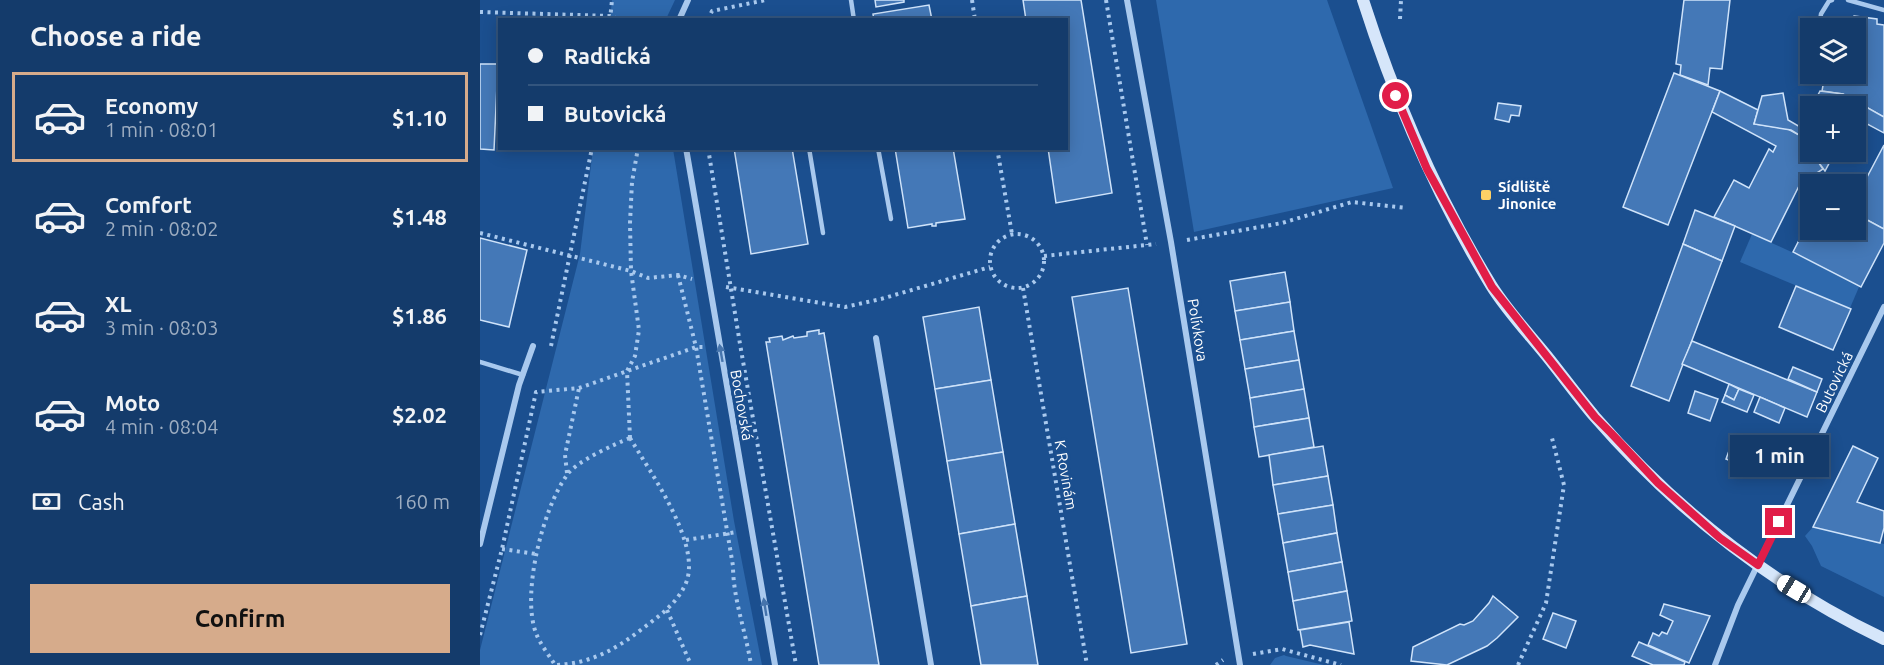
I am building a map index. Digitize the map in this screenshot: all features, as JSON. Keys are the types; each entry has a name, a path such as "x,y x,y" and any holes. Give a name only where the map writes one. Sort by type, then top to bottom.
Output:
{"main road":[{"path":"1363,0 1381,58 1427,169 1492,287 1603,425 1658,483 1720,538 1810,599 1884,639"}],"street":[{"path":"680,18 688,0"},
{"name":"Polívkova","path":"1127,0 1171,242 1239,665"},
{"name":"Bochovská","path":"686,150 775,665"},
{"name":"Butovická","path":"1715,665 1738,605 1884,307"},
{"path":"876,338 931,665"},
{"path":"480,544 523,375 533,346"}],"lane":[{"path":"851,0 854,18"},
{"path":"1820,18 1830,0"},
{"path":"1848,0 1884,10"},
{"path":"809,150 823,233"},
{"path":"878,150 891,219"},
{"path":"480,362 523,375"}],"path":[{"path":"480,12 610,18 612,0"},
{"path":"709,18 712,11 766,0"},
{"path":"972,0 975,18"},
{"path":"1106,0 1147,245"},
{"path":"1400,19 1401,0"},
{"path":"548,356 592,150"},
{"path":"579,388 566,455 567,473 547,516 531,580 531,601 536,633 555,665 571,665 610,652 667,609 677,598 688,576 689,558 686,540 658,483 630,438 627,371 634,356 639,330 631,271 630,223 632,182 638,150"},
{"path":"708,150 796,665"},
{"path":"997,150 1012,234"},
{"path":"1044,256 1171,242 1282,223 1352,202 1407,208"},
{"path":"480,233 631,271 648,278 678,274 709,284 845,307 881,299 990,267"},
{"path":"1012,234 1026,235 1038,243 1044,256 1043,270 1035,282 1023,288 1008,287 996,279 990,267 991,252 999,240 1012,234"},
{"path":"678,274 696,347 733,566 733,587 751,665"},
{"name":"K Rovinám","path":"1023,288 1087,665"},
{"path":"536,392 579,388 696,347 719,345"},
{"path":"480,635 502,549 539,383"},
{"path":"567,473 611,445 630,438"},
{"path":"1518,665 1546,603 1564,485 1552,438"},
{"path":"686,540 753,530"},
{"path":"502,549 536,554"},
{"path":"667,609 691,665"},
{"path":"1252,654 1282,649 1341,665"},
{"path":"1216,665 1224,659"}],"shaded area":[{"path":"612,0 675,0 666,18 610,18"},
{"path":"1156,0 1327,0 1393,188 1194,232"},
{"path":"593,150 673,150 734,521 762,665 480,665 480,650 580,254"},
{"path":"1752,234 1859,287 1850,308 1740,262"},
{"path":"1813,527 1884,544 1884,597 1821,566 1805,536"},
{"path":"1284,655 1324,665 1270,665 1275,658"}],"building":[{"path":"875,0 904,0 904,2 876,7"},
{"path":"1023,0 1081,0 1112,193 1056,203 1048,150 1068,150 1068,18 1026,18"},
{"path":"1684,0 1730,0 1722,69 1710,68 1708,85 1680,75 1681,65 1676,64"},
{"path":"929,5 932,18 874,18 873,14"},
{"path":"1854,16 1877,19 1877,24 1884,25 1884,117 1866,107 1866,96 1847,96 1822,91 1823,84 1866,84 1866,18 1852,18"},
{"path":"480,64 498,64 494,150 480,149"},
{"path":"1674,73 1720,91 1668,225 1623,207"},
{"path":"1720,91 1758,110 1754,124 1788,129 1800,135 1800,162 1818,162 1823,169 1815,174 1800,174 1800,184 1771,242 1714,217 1734,180 1749,188 1769,149 1773,152 1776,146 1712,112"},
{"path":"1820,91 1847,96 1818,96"},
{"path":"1783,93 1788,120 1800,127 1800,135 1791,130 1754,124 1762,96"},
{"path":"1498,103 1521,106 1519,116 1511,115 1509,122 1495,119"},
{"path":"1866,107 1884,117 1884,133 1866,123"},
{"path":"1884,145 1884,229 1866,219 1866,179"},
{"path":"734,150 792,150 808,244 751,254"},
{"path":"895,150 953,150 965,219 936,223 936,226 932,224 908,228"},
{"path":"1818,162 1830,162 1825,171"},
{"path":"1695,210 1735,226 1722,261 1683,244"},
{"path":"1866,219 1884,229 1884,243 1861,287 1793,252 1800,238 1866,240"},
{"path":"480,238 527,250 509,327 480,320"},
{"path":"1683,244 1722,261 1669,401 1631,386"},
{"path":"1285,272 1290,302 1235,311 1230,281"},
{"path":"1796,286 1851,309 1833,350 1779,327"},
{"path":"1128,288 1187,644 1131,653 1072,297"},
{"path":"1290,302 1294,331 1240,340 1235,311"},
{"path":"979,307 991,380 935,389 923,317"},
{"path":"819,330 819,334 824,333 879,665 819,665 766,342 770,342 769,338 782,336 783,340 793,336 794,338 807,336 807,332"},
{"path":"1294,331 1299,360 1245,369 1240,340"},
{"path":"1692,341 1817,392 1807,417 1682,364"},
{"path":"1299,360 1304,389 1250,398 1245,369"},
{"path":"1793,367 1822,379 1817,392 1788,379"},
{"path":"991,380 1003,452 947,461 935,389"},
{"path":"1729,384 1739,389 1734,400 1725,395"},
{"path":"1304,389 1309,418 1254,427 1250,398"},
{"path":"1739,389 1754,395 1747,412 1722,402 1725,395 1734,400"},
{"path":"1695,391 1718,399 1710,421 1688,413"},
{"path":"1760,397 1785,408 1779,423 1754,412"},
{"path":"1309,418 1314,447 1259,457 1254,427"},
{"path":"1734,437 1770,449 1762,472 1747,466 1745,472 1737,470 1739,464 1726,459"},
{"path":"1323,446 1328,476 1273,485 1269,455"},
{"path":"1853,446 1878,458 1857,502 1884,511 1884,528 1880,543 1813,527"},
{"path":"1003,452 1015,524 959,534 947,461"},
{"path":"1328,476 1333,505 1278,514 1273,485"},
{"path":"1333,505 1337,533 1283,543 1278,514"},
{"path":"1015,524 1027,596 971,606 959,534"},
{"path":"1337,533 1342,562 1288,572 1283,543"},
{"path":"1342,562 1347,591 1293,601 1288,572"},
{"path":"1347,591 1352,621 1298,630 1293,601"},
{"path":"1027,596 1038,665 981,665 971,606"},
{"path":"1493,596 1518,617 1487,646 1447,665 1411,661 1413,647 1460,624 1464,625 1473,621"},
{"path":"1664,604 1710,616 1689,663 1648,645 1653,633 1659,636 1662,632 1667,634 1673,621 1660,615"},
{"path":"1553,613 1576,621 1566,648 1543,639"},
{"path":"1349,622 1354,654 1310,645 1303,647 1300,630"},
{"path":"1639,642 1685,662 1684,665 1653,665 1632,656"}],"place":[{"name":"Sídliště Jinonice","path":"1486,195"}],"route":[{"path":"1396,96 1427,169 1492,287 1595,417 1658,483 1720,538 1758,565 1779,522"}]}
